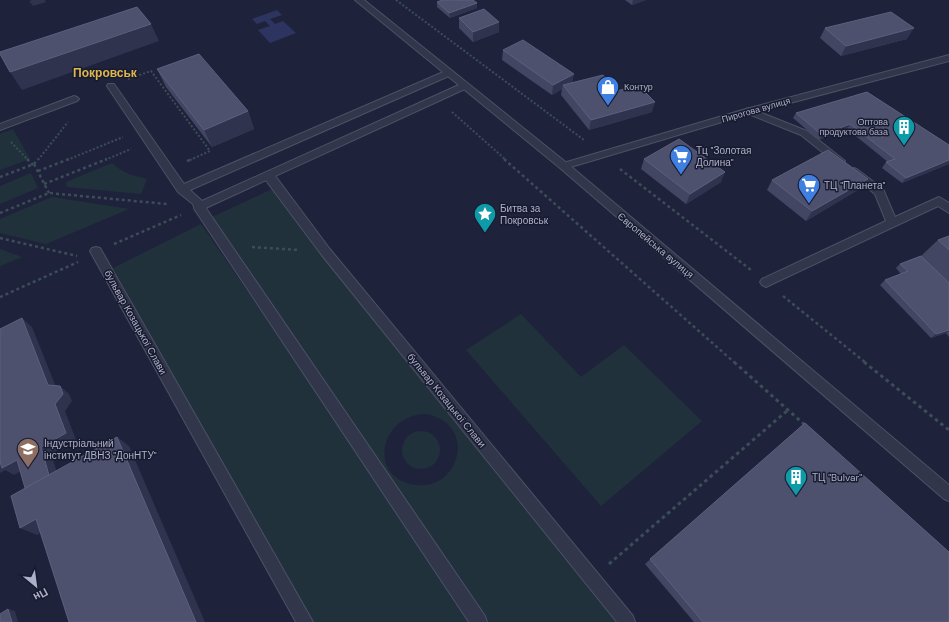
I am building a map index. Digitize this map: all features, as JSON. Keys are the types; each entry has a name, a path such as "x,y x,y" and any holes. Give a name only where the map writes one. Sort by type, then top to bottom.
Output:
{"street":[{"name":"Європейська вулиця","path":"359,0 564,166 949,494"},
{"name":"Пирогова вулиця","path":"564,166 749,111 949,58"},
{"path":"182,189 448,73"},
{"path":"111,86 182,189 197,202 225,246 479,622"},
{"path":"199,207 464,86"},
{"path":"0,127 74,99"},
{"path":"749,111 804,133 829,152 879,192 892,222"},
{"name":"бульвар Козацької Слави","path":"269,176 325,251 627,622"},
{"path":"766,282 939,201 949,209"},
{"name":"бульвар Козацької Слави","path":"96,252 305,622"}],"path":[{"path":"396,0 575,132 602,155 766,282 949,430"},
{"path":"111,86 151,71 210,151 168,169"},
{"path":"437,98 812,431"},
{"path":"0,177 34,164 73,116"},
{"path":"38,171 141,130"},
{"path":"9,139 34,164 49,193"},
{"path":"44,184 149,142"},
{"path":"0,213 49,193 199,207"},
{"path":"0,238 78,256"},
{"path":"225,246 325,251"},
{"path":"592,578 788,410"}],"shaded area":[{"path":"13,129 30,159 0,170 0,134"},
{"path":"112,163 124,172 147,179 141,194 67,187 66,182"},
{"path":"31,173 38,188 0,204 0,186"},
{"path":"274,188 627,622 479,622 208,219","holes":["427,414 444,421 454,432 458,445 456,458 450,470 440,480 426,485 410,484 397,478 388,468 385,457 386,444 391,433 399,423 412,416"]},
{"path":"52,197 129,209 46,244 0,233 0,219"},
{"path":"201,224 475,622 310,622 113,268"},
{"path":"0,249 22,257 0,266"},
{"path":"521,314 581,377 624,345 702,421 601,506 466,350"},
{"path":"417,431 425,431 432,434 437,439 440,450 437,461 432,466 425,469 417,469 410,466 405,461 402,454 402,446 405,439 410,434"}],"water":[{"path":"277,10 282,15 270,19 275,24 283,21 296,33 270,43 258,30 270,26 265,21 257,24 252,19"}],"building":[{"path":"442,0 473,0 477,3 449,13 437,2"},
{"path":"137,7 151,24 10,72 0,54 0,52"},
{"path":"484,9 499,22 473,32 459,18"},
{"path":"891,12 914,28 846,46 825,28"},
{"path":"523,40 574,74 553,85 503,50"},
{"path":"199,54 248,111 204,130 157,69"},
{"path":"603,75 617,91 638,85 655,102 591,120 563,85"},
{"name":"Оптова продуктова база","path":"867,92 949,145 949,160 906,178 886,162 895,159 850,124 822,135 796,113"},
{"name":"Тц \"Золотая Долина\"","path":"679,139 725,172 690,194 644,159"},
{"name":"ТЦ \"Планета\"","path":"828,150 868,179 812,211 772,180"},
{"path":"949,236 949,250 938,240"},
{"path":"921,256 949,283 949,330 936,334 885,280 908,271 900,264"},
{"path":"22,318 48,385 60,386 63,394 55,404 66,433 41,447 49,475 25,488 17,460 2,468 0,462 0,329"},
{"name":"ТЦ \"Bulvar\"","path":"805,423 949,552 949,622 703,622 650,559"},
{"path":"117,437 196,622 69,622 36,519 20,528 11,496"},
{"path":"8,609 12,622 0,622 0,614"}],"place":[{"name":"Контур","path":"608,106"},
{"name":"Оптова продуктова база","path":"904,146"},
{"name":"Тц \"Золотая Долина\"","path":"681,176"},
{"name":"ТЦ \"Планета\"","path":"809,204"},
{"name":"Битва за Покровськ","path":"485,234"},
{"name":"Індустріальний інститут ДВНЗ \"ДонНТУ\"","path":"28,468"},
{"name":"ТЦ \"Bulvar\"","path":"796,496"}],"district":[{"name":"Покровськ","path":"105,73"}]}
